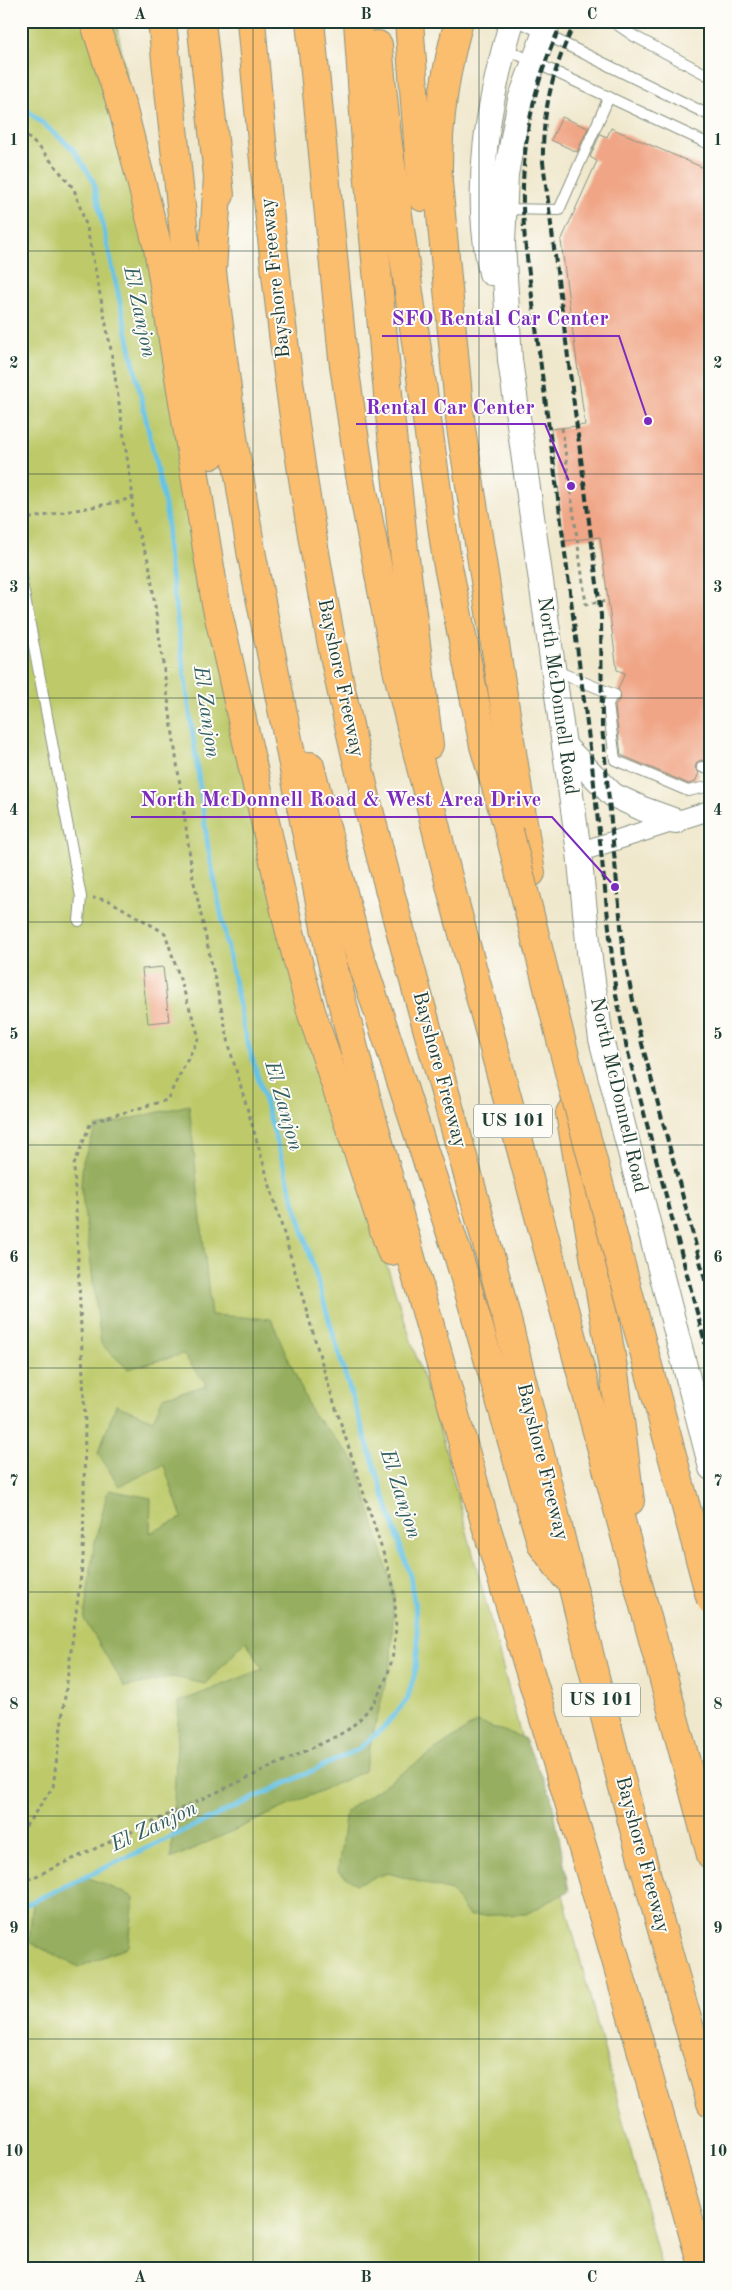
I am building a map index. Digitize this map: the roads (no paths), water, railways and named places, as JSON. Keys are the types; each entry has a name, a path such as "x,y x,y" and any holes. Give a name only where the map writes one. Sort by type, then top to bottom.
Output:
{"highway":[{"path":"94,21 123,110 156,240 173,329 219,620 289,928 311,1011 484,1519"},
{"path":"162,21 187,264 217,498 238,635 289,928"},
{"path":"201,21 248,424 281,621 309,763 358,950 459,1258 542,1545 572,1585"},
{"name":"Bayshore Freeway","path":"251,21 284,354 301,475 332,644 364,787 507,1321 630,1814 711,2104"},
{"name":"US 101","path":"310,21 334,275 356,448 398,674 443,858 711,1855"},
{"path":"358,21 367,159 389,405 404,551 416,630 443,858"},
{"path":"375,21 387,137 443,493 458,558 509,832 570,1076 711,1600"},
{"path":"409,21 414,118 443,493"},
{"path":"459,21 442,91 438,166 461,428 521,813 615,1380 641,1596"},
{"path":"218,178 212,271 233,434 251,551 331,958 365,1091 484,1519 610,1939 704,2269"}],"street":[{"name":"North McDonnell Road","path":"512,21 488,118 484,209 489,264 510,360 579,852 589,952 601,1039 711,1468"},
{"name":"North McDonnell Road","path":"510,360 503,209 511,138 533,62 546,28"},
{"path":"564,746 613,795 676,821"},
{"path":"579,852 711,810"}],"lane":[{"path":"518,21 546,28 711,116"},
{"path":"612,21 634,36 711,77"},
{"path":"504,48 711,145"},
{"path":"503,209 559,210 609,97"},
{"path":"21,577 81,896 79,920"},
{"path":"553,669 614,695 608,705 615,760 688,791 711,786"}],"waterway":[{"name":"El Zanjon","path":"21,105 73,149 93,180 165,505 168,526 167,545 208,847 244,1030 347,1381 410,1576 416,1613 418,1643 415,1673 407,1700 384,1727 359,1749 21,1907"}],"railway":[{"path":"563,21 541,76 533,104 528,133 523,191 526,250 591,755 616,995 627,1049 711,1365"},
{"path":"576,21 561,55 550,90 544,125 543,162 601,615 602,727 624,957 642,1044 711,1302"}],"place":[{"name":"SFO Rental Car Center","path":"648,421"},
{"name":"Rental Car Center","path":"571,486"},
{"name":"North McDonnell Road & West Area Drive","path":"615,887"}]}
